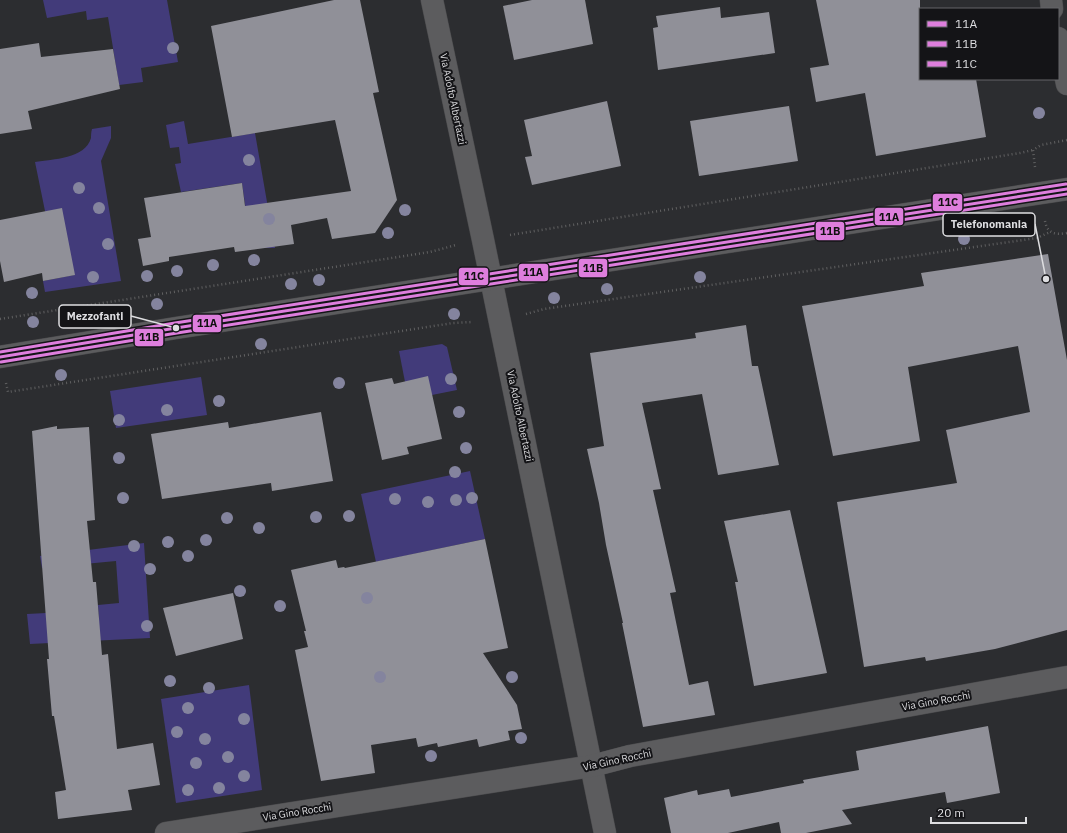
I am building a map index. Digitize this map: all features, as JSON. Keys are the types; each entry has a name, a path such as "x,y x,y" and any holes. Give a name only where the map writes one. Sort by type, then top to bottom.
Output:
{"street":[{"name":"Via Adolfo Albertazzi","path":"432,0 605,833"},
{"path":"1059,43 1067,84"},
{"path":"0,357 176,328 1067,189"},
{"name":"Via Gino Rocchi","path":"166,833 592,766 638,755 1067,677"}],"path":[{"path":"505,236 1020,154 1033,150 1041,145 1067,140"},
{"path":"1033,150 1033,160"},
{"path":"1045,225 1050,232 1055,234 1067,233"},
{"path":"530,313 544,309 1037,238 1050,232"},
{"path":"0,319 430,252 456,245"},
{"path":"8,392 453,323 470,322"}],"shaded area":[{"path":"43,0 167,0 178,62 141,68 143,82 119,85 108,17 87,20 86,11 47,18"},
{"path":"184,121 188,144 255,133 275,248 263,248 248,225 242,183 181,192 175,164 181,163 179,147 170,148 166,125"},
{"path":"111,126 111,138 101,161 121,281 45,292 43,281 74,275 45,211 35,162 59,159 75,154 88,145 91,138 92,129"},
{"path":"442,344 447,347 457,390 432,395 405,382 399,351"},
{"path":"201,377 207,415 116,428 110,391"},
{"path":"470,471 485,539 376,562 361,494"},
{"path":"144,543 150,638 30,644 27,614 46,613 99,620 98,605 119,603 116,561 42,568 40,556"},
{"path":"249,685 262,790 176,803 161,699"}],"building":[{"path":"334,0 360,0 379,92 373,93 397,200 375,233 332,239 327,218 291,225 294,244 235,252 234,247 169,257 169,261 143,266 138,239 151,237 144,198 242,183 245,206 351,191 335,120 232,137 211,26"},
{"path":"532,0 585,0 593,44 514,60 503,6"},
{"path":"816,0 920,0 919,80 976,80 986,137 876,156 865,93 816,102 810,68 829,65"},
{"path":"720,7 721,18 769,12 775,53 658,70 653,28 658,27 656,16"},
{"path":"39,43 41,57 113,49 120,89 28,111 32,129 0,134 0,49"},
{"path":"607,101 621,166 532,185 525,157 532,156 524,120"},
{"path":"789,106 798,161 699,176 690,121"},
{"path":"62,208 75,275 43,281 42,273 4,282 0,261 0,220"},
{"path":"1048,254 1067,360 1067,630 995,649 926,661 925,657 864,667 837,502 957,483 946,430 1030,412 1018,346 908,367 920,441 833,456 802,306 924,286 921,273"},
{"path":"746,325 752,366 758,366 779,465 718,475 702,394 642,403 661,489 653,490 676,592 670,593 689,685 708,681 715,715 643,727 587,449 604,446 590,353 696,338 695,333"},
{"path":"428,376 442,439 407,447 409,454 382,460 365,383 392,378 394,384"},
{"path":"321,412 333,481 272,491 271,483 162,499 151,434 228,422 229,428"},
{"path":"57,426 57,429 89,427 95,520 87,521 93,582 96,582 102,655 108,654 117,749 153,743 160,785 128,790 132,810 58,819 55,792 66,790 54,716 52,716 32,431"},
{"path":"790,510 827,673 754,686 735,582 738,582 724,521"},
{"path":"485,539 508,648 483,653 517,705 522,729 508,731 510,740 479,747 477,739 438,747 437,743 418,747 416,738 371,745 375,773 321,781 295,650 308,647 304,631 306,631 291,570 336,560 338,568 345,568"},
{"path":"233,593 243,639 176,656 163,608"},
{"path":"988,726 1000,793 947,803 945,792 842,810 852,824 806,833 781,833 779,822 728,833 671,833 664,798 697,790 698,795 729,789 731,797 804,783 803,780 859,770 856,751"}],"transit line":[{"name":"11C","path":"0,352 175,323 1066,184"},
{"name":"11A","path":"0,357 176,328 1067,189"},
{"name":"11B","path":"1,362 177,333 1067,194"}],"place":[{"name":"Telefonomania","path":"1046,279"},
{"name":"Mezzofanti","path":"176,328"}]}
